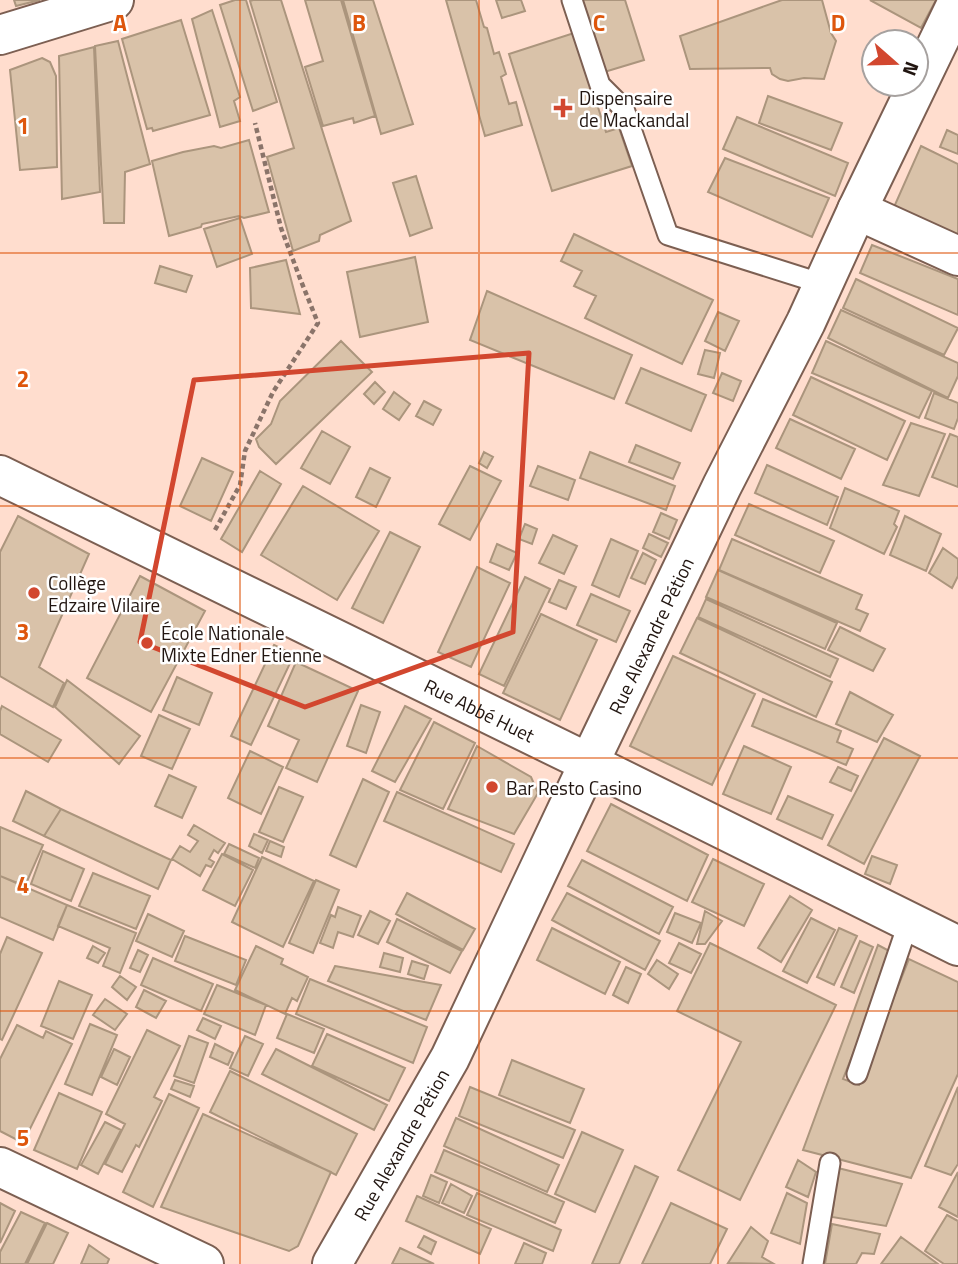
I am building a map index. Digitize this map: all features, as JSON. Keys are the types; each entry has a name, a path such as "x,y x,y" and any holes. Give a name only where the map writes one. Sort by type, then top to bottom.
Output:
{"street":[{"path":"0,35 114,0"},
{"name":"Rue Alexandre Pétion","path":"331,1264 450,1058 589,762 716,499 806,322 958,1"},
{"path":"857,210 958,256"},
{"name":"Rue Abbé Huet","path":"3,485 192,569 589,762 958,946"},
{"path":"0,1167 204,1264"}],"lane":[{"path":"572,0 600,85 624,109 668,235 823,284"},
{"path":"857,1074 909,922"},
{"path":"813,1264 830,1163"}],"path":[{"path":"192,569 240,485 246,451 273,392 318,323 281,228 255,123"}],"highlighted area":[{"path":"529,353 513,632 305,707 140,642 194,380"}],"building":[{"path":"14,0 40,0 16,6"},
{"path":"246,0 277,102 253,111 220,5"},
{"path":"281,0 351,221 320,235 319,241 293,251 267,157 294,148 250,1"},
{"path":"305,0 341,0 375,116 354,123 353,118 323,126 305,67 323,61"},
{"path":"343,0 373,0 413,124 381,134"},
{"path":"446,0 476,0 494,54 499,52 506,74 501,77 509,104 516,102 522,125 485,136"},
{"path":"496,0 521,0 525,11 502,18"},
{"path":"577,0 625,0 644,60 601,73"},
{"path":"782,0 822,0 831,33 836,41 824,79 804,78 788,81 772,74 770,68 690,69 680,36"},
{"path":"870,0 936,0 921,28"},
{"path":"212,10 240,97 234,101 240,121 220,127 192,19"},
{"path":"181,20 210,115 153,131 152,128 147,129 122,39"},
{"path":"574,33 606,132 619,128 632,166 552,191 509,54"},
{"path":"118,41 150,164 125,172 124,223 104,223 95,46"},
{"path":"94,47 100,192 62,199 59,56"},
{"path":"42,58 50,62 56,76 57,167 20,170 10,70"},
{"path":"768,96 842,123 831,150 759,123"},
{"path":"737,117 848,163 835,196 723,149"},
{"path":"947,130 958,135 958,154 940,147"},
{"path":"249,140 269,212 202,224 201,227 169,236 152,161 183,152 214,146 221,148"},
{"path":"921,146 958,164 958,235 894,207"},
{"path":"725,158 829,198 812,237 708,192"},
{"path":"416,176 432,228 410,236 393,183"},
{"path":"240,218 252,254 217,267 204,229"},
{"path":"574,234 713,300 682,364 585,318 596,296 574,286 582,271 561,261"},
{"path":"872,245 958,279 958,315 860,273"},
{"path":"415,257 428,322 360,337 347,272"},
{"path":"286,260 300,314 251,308 250,268"},
{"path":"160,266 192,276 186,292 155,283"},
{"path":"856,279 958,328 944,355 843,308"},
{"path":"487,291 632,355 614,399 470,340"},
{"path":"841,310 958,363 958,376 948,398 828,338"},
{"path":"718,312 739,321 725,351 705,341"},
{"path":"341,341 372,372 276,464 259,447 256,439 271,424 280,401"},
{"path":"826,341 932,391 919,418 812,373"},
{"path":"705,350 720,353 714,378 698,374"},
{"path":"641,368 706,395 691,431 626,403"},
{"path":"722,373 741,381 733,401 713,393"},
{"path":"811,377 905,421 887,460 793,415"},
{"path":"375,382 385,392 374,404 364,394"},
{"path":"394,392 410,404 399,420 383,409"},
{"path":"934,393 958,403 958,418 954,429 925,418"},
{"path":"424,401 441,410 433,425 416,416"},
{"path":"790,419 855,449 841,479 776,448"},
{"path":"911,423 945,434 919,496 883,485"},
{"path":"322,431 350,447 330,484 301,468"},
{"path":"950,434 958,437 958,487 932,477"},
{"path":"636,445 680,463 673,479 629,462"},
{"path":"484,452 493,457 487,468 479,463"},
{"path":"590,452 675,486 666,510 580,478"},
{"path":"202,458 233,472 211,521 180,506"},
{"path":"767,465 838,497 827,525 755,493"},
{"path":"470,466 501,481 470,540 439,524"},
{"path":"538,466 575,480 568,500 530,486"},
{"path":"370,468 390,478 376,507 356,497"},
{"path":"260,471 281,484 242,552 221,539"},
{"path":"303,486 379,531 337,600 261,555"},
{"path":"845,488 899,511 894,524 897,527 884,554 830,528"},
{"path":"749,504 834,541 820,573 735,535"},
{"path":"661,513 677,520 669,539 653,532"},
{"path":"18,516 89,554 39,667 64,683 53,707 0,676 0,552"},
{"path":"905,516 941,534 926,571 890,555"},
{"path":"525,524 537,529 532,544 519,539"},
{"path":"390,532 420,547 383,623 352,608"},
{"path":"649,534 668,543 661,557 643,548"},
{"path":"553,535 577,546 564,574 539,563"},
{"path":"611,539 638,551 619,597 592,585"},
{"path":"732,539 862,595 856,609 868,614 860,631 719,570"},
{"path":"497,544 517,553 509,570 490,562"},
{"path":"943,548 958,559 958,576 952,588 929,573"},
{"path":"643,553 656,560 645,584 631,578"},
{"path":"477,567 510,583 471,667 438,652"},
{"path":"718,570 837,623 825,649 706,597"},
{"path":"140,576 205,611 151,712 87,678"},
{"path":"525,577 550,589 504,686 479,674"},
{"path":"559,580 576,587 566,609 549,602"},
{"path":"591,594 630,611 616,642 577,625"},
{"path":"706,599 838,659 830,677 698,617"},
{"path":"541,614 597,640 560,720 503,693"},
{"path":"697,618 832,682 816,717 680,653"},
{"path":"840,627 885,649 873,671 828,650"},
{"path":"274,645 294,655 251,745 231,736"},
{"path":"673,656 755,694 712,785 630,746"},
{"path":"296,662 358,691 317,782 286,768 299,740 268,726"},
{"path":"177,677 212,693 199,725 163,710"},
{"path":"67,680 140,736 119,764 55,707"},
{"path":"850,692 893,715 877,742 836,724"},
{"path":"763,699 841,731 837,742 853,749 846,765 752,726"},
{"path":"361,705 380,712 366,753 347,746"},
{"path":"2,706 61,740 48,762 0,734"},
{"path":"405,706 431,719 395,782 372,771"},
{"path":"159,715 190,729 172,769 141,756"},
{"path":"434,722 475,743 443,809 400,790"},
{"path":"884,738 920,756 864,864 828,845"},
{"path":"477,746 531,777 538,793 514,834 448,809"},
{"path":"744,746 791,767 771,814 723,794"},
{"path":"250,751 283,767 261,814 228,798"},
{"path":"838,767 858,776 851,791 830,782"},
{"path":"169,775 196,787 182,818 155,806"},
{"path":"363,779 389,792 356,867 330,855"},
{"path":"279,787 303,797 283,842 259,832"},
{"path":"26,791 61,809 44,836 13,821"},
{"path":"397,792 514,844 501,872 384,821"},
{"path":"788,796 833,815 822,839 777,819"},
{"path":"611,804 708,855 687,901 587,851"},
{"path":"61,809 171,860 158,889 44,836"},
{"path":"194,825 225,843 218,853 214,850 209,859 214,862 211,867 206,865 200,876 172,859 180,846 190,852 198,841 188,835"},
{"path":"0,827 43,845 25,886 0,876"},
{"path":"254,834 268,840 262,853 249,846"},
{"path":"270,841 284,847 281,857 266,851"},
{"path":"229,844 259,858 255,868 224,854"},
{"path":"43,851 84,869 71,901 31,884"},
{"path":"222,854 253,870 235,906 203,890"},
{"path":"872,856 897,865 890,884 865,874"},
{"path":"262,857 314,881 283,947 232,922"},
{"path":"713,859 764,884 744,926 692,902"},
{"path":"582,860 673,907 659,934 568,886"},
{"path":"93,873 150,896 136,929 79,906"},
{"path":"0,876 67,905 53,940 0,917"},
{"path":"316,880 339,890 313,953 289,943"},
{"path":"407,893 475,929 463,950 396,914"},
{"path":"567,893 660,941 645,970 552,920"},
{"path":"790,896 812,910 781,962 758,948"},
{"path":"67,905 136,933 120,973 103,966 110,948 58,926"},
{"path":"338,907 361,916 353,937 338,932 333,948 320,943 331,915 335,917"},
{"path":"370,911 390,921 378,944 358,935"},
{"path":"705,911 722,921 705,944 697,944"},
{"path":"675,913 701,923 692,943 667,932"},
{"path":"148,914 184,931 172,957 136,941"},
{"path":"811,918 835,930 807,983 783,971"},
{"path":"397,919 462,951 450,973 387,942"},
{"path":"552,928 620,962 605,994 537,960"},
{"path":"839,928 857,936 834,985 817,977"},
{"path":"185,936 246,960 236,985 175,961"},
{"path":"7,937 42,953 2,1040 0,954"},
{"path":"860,941 873,947 854,993 841,987"},
{"path":"679,943 701,954 691,973 669,963"},
{"path":"710,943 836,1005 740,1200 678,1170 741,1042 677,1011"},
{"path":"878,945 893,953 843,1079 859,1085 909,959 958,982 958,1074 911,1178 803,1150"},
{"path":"93,946 105,953 98,963 87,958"},
{"path":"256,946 283,959 281,964 308,977 297,1001 292,998 285,1014 235,990"},
{"path":"138,950 148,955 140,972 130,968"},
{"path":"384,953 403,958 400,972 380,967"},
{"path":"153,958 213,984 201,1011 141,985"},
{"path":"657,960 678,974 669,989 648,974"},
{"path":"412,961 428,966 424,979 408,974"},
{"path":"335,966 441,985 426,1020 328,981"},
{"path":"626,967 641,974 628,1003 613,995"},
{"path":"120,976 136,987 127,1000 112,987"},
{"path":"310,979 427,1027 413,1063 296,1014"},
{"path":"59,981 92,995 73,1039 41,1026"},
{"path":"217,985 266,1005 255,1035 204,1014"},
{"path":"144,990 166,1001 156,1018 136,1007"},
{"path":"105,999 127,1014 115,1030 93,1015"},
{"path":"287,1014 324,1029 314,1053 277,1038"},
{"path":"203,1018 221,1026 215,1039 197,1030"},
{"path":"90,1024 117,1035 92,1095 65,1084"},
{"path":"17,1025 43,1038 46,1031 72,1044 23,1143 0,1131 0,1059"},
{"path":"147,1030 180,1046 154,1097 162,1101 139,1147 136,1145 122,1172 105,1164 125,1124 106,1114"},
{"path":"327,1034 405,1068 389,1101 312,1066"},
{"path":"189,1036 208,1043 194,1083 174,1076"},
{"path":"245,1036 263,1044 248,1076 230,1068"},
{"path":"215,1044 233,1053 228,1065 210,1057"},
{"path":"114,1049 130,1057 117,1085 101,1077"},
{"path":"276,1049 387,1105 374,1130 262,1074"},
{"path":"512,1060 584,1089 570,1123 499,1095"},
{"path":"230,1071 357,1134 336,1175 210,1112"},
{"path":"175,1080 194,1086 190,1097 171,1089"},
{"path":"470,1087 575,1130 563,1158 459,1116"},
{"path":"958,1087 958,1164 951,1175 925,1166"},
{"path":"59,1093 102,1112 77,1169 34,1150"},
{"path":"169,1094 199,1108 153,1207 123,1192"},
{"path":"203,1114 331,1172 298,1246 289,1251 161,1207"},
{"path":"456,1118 559,1165 547,1192 444,1146"},
{"path":"105,1122 121,1130 98,1174 81,1165"},
{"path":"582,1132 623,1150 595,1212 555,1194"},
{"path":"444,1150 564,1202 555,1223 435,1172"},
{"path":"798,1160 816,1172 808,1197 786,1187"},
{"path":"635,1166 658,1177 619,1264 592,1264"},
{"path":"838,1168 902,1184 886,1226 832,1217"},
{"path":"958,1172 958,1217 939,1207"},
{"path":"431,1175 447,1182 439,1203 423,1196"},
{"path":"451,1184 472,1196 464,1213 442,1203"},
{"path":"477,1193 561,1230 553,1251 467,1215"},
{"path":"787,1193 807,1203 800,1244 771,1233"},
{"path":"417,1196 491,1229 480,1254 406,1221"},
{"path":"0,1203 15,1211 0,1243"},
{"path":"671,1203 727,1229 710,1264 642,1264"},
{"path":"21,1212 45,1223 25,1264 0,1264 0,1252"},
{"path":"947,1215 958,1221 958,1264 944,1264 925,1251"},
{"path":"47,1223 68,1233 53,1264 27,1264"},
{"path":"832,1224 880,1234 874,1254 862,1253 856,1264 825,1264"},
{"path":"751,1227 768,1241 762,1257 774,1264 728,1263"},
{"path":"424,1236 436,1242 431,1254 418,1247"},
{"path":"901,1237 938,1264 881,1264"},
{"path":"524,1243 546,1253 542,1264 515,1264"},
{"path":"89,1245 109,1259 107,1264 81,1264"},
{"path":"400,1248 434,1264 392,1264"}],"place":[{"name":"Dispensaire de Mackandal","path":"563,108"},
{"name":"Collège Edzaire Vilaire","path":"34,593"},
{"name":"École Nationale Mixte Edner Etienne","path":"147,643"},
{"name":"Bar Resto Casino","path":"492,787"}]}
